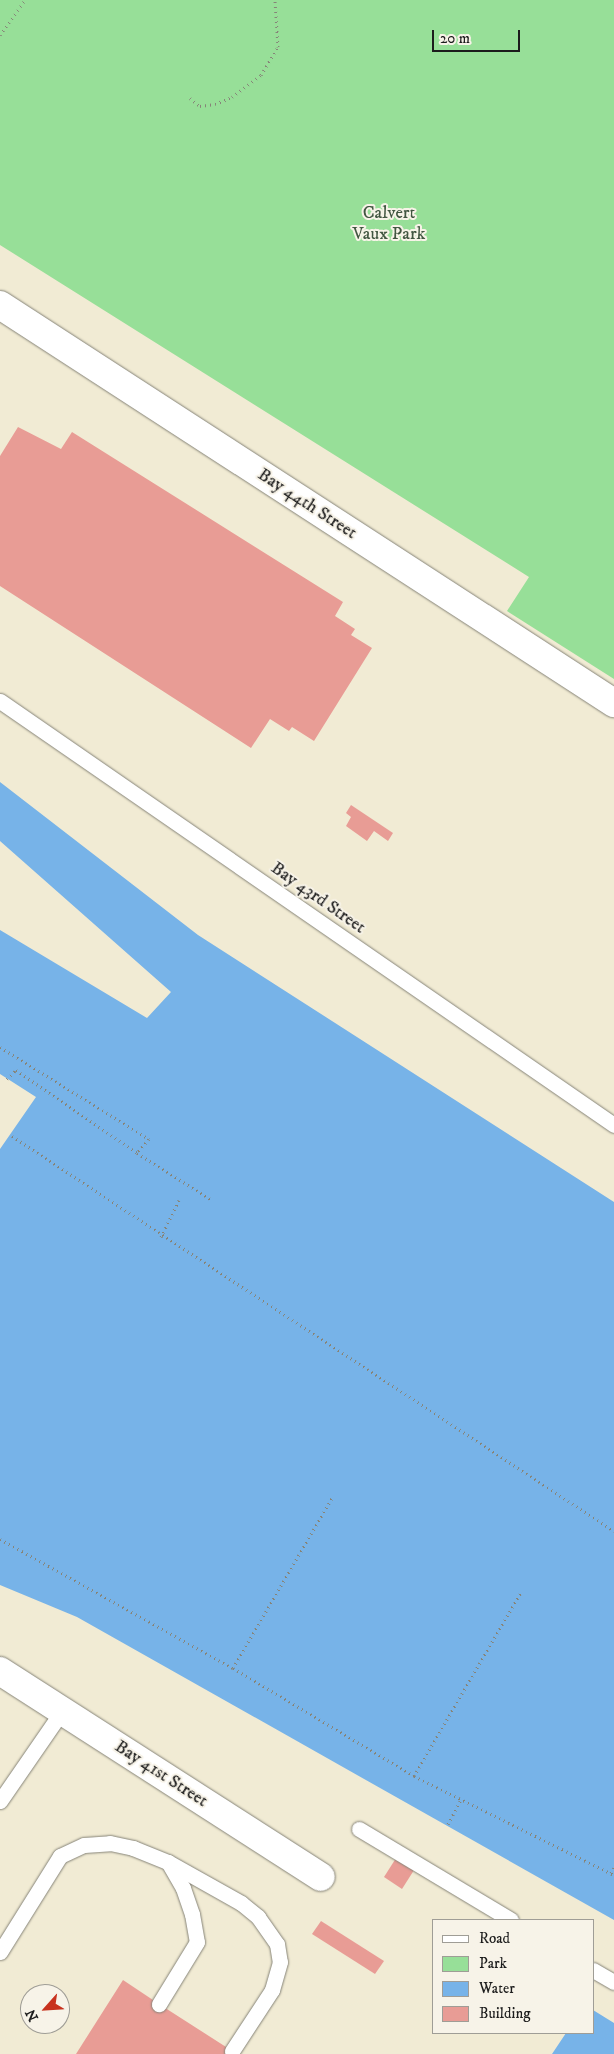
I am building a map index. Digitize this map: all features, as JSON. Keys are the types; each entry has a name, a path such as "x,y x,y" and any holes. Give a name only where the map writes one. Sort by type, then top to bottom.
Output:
{"street":[{"name":"Bay 44th Street","path":"0,305 614,703"},
{"name":"Bay 41st Street","path":"0,1671 321,1877"}],"lane":[{"name":"Bay 43rd Street","path":"0,701 614,1126"},
{"path":"0,1800 62,1711"},
{"path":"359,1829 509,1919"},
{"path":"0,1952 60,1856 84,1845 110,1842 168,1862 241,1903 258,1917 277,1944 280,1962 272,1990 232,2051"},
{"path":"159,2004 196,1942 192,1914 183,1888 168,1862"},
{"path":"594,1971 614,1982"}],"path":[{"path":"0,35 25,0"},
{"path":"190,98 200,106 215,104 232,97 260,75 278,47 275,0"},
{"path":"0,1047 149,1139 136,1153"},
{"path":"7,1079 16,1070 136,1153 212,1200"},
{"path":"12,1136 161,1237 614,1531"},
{"path":"161,1237 179,1200"},
{"path":"233,1668 332,1498"},
{"path":"0,1539 233,1668 414,1776 460,1801 612,1874 614,1868"},
{"path":"414,1776 520,1592"},
{"path":"448,1824 460,1801"}],"green space":[{"name":"Calvert Vaux Park","path":"0,0 614,0 614,679 507,611 529,577 0,245"}],"water":[{"path":"0,782 198,935 614,1202 614,1920 77,1617 0,1585 0,1149 36,1097 0,1074 0,930 147,1018 171,992 0,841"},
{"path":"594,2011 614,2023 614,2054 552,2054 565,2034 594,2034"}],"building":[{"path":"18,427 61,449 72,432 343,602 335,616 355,629 351,635 372,648 314,741 292,727 289,731 270,719 251,748 0,586 0,456"},
{"path":"351,805 393,833 388,841 374,831 367,841 346,826 351,817 346,813"},
{"path":"398,1855 416,1867 402,1889 384,1877"},
{"path":"321,1921 384,1961 375,1974 312,1934"},
{"path":"123,1980 159,2004 237,2054 76,2054"}]}
